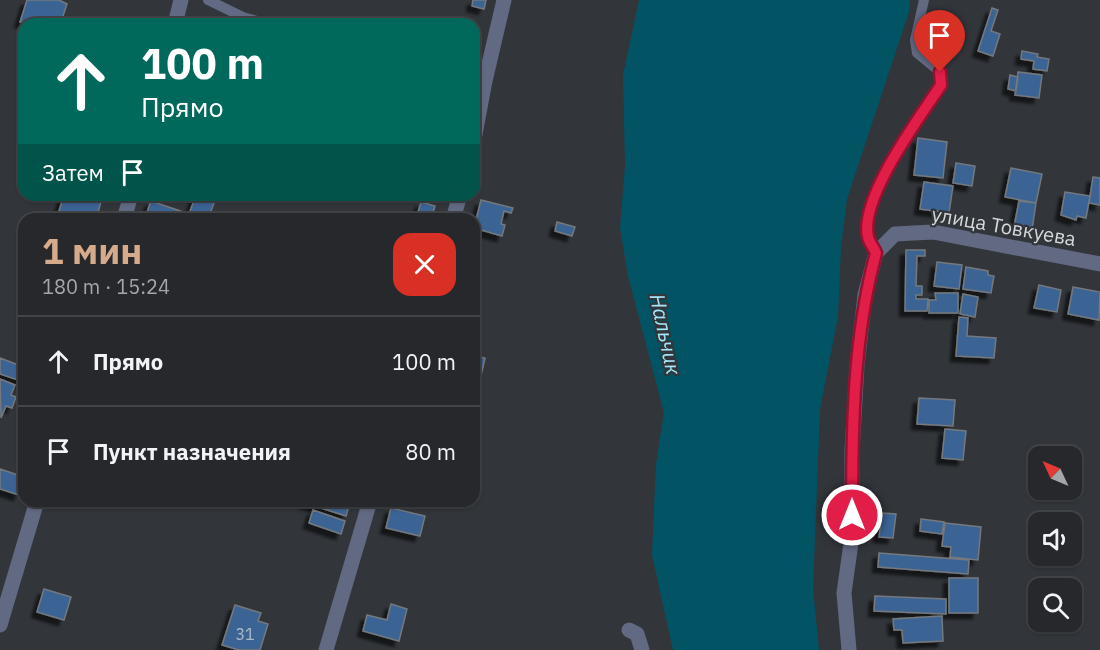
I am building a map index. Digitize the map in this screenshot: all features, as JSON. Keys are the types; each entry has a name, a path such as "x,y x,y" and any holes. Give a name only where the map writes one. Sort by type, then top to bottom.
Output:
{"street":[{"path":"176,18 181,0"},
{"path":"480,76 504,0"},
{"name":"улица Товкуева","path":"876,253 895,234 933,232 1100,264"},
{"path":"849,650 844,593 852,536 852,451 857,365 865,295 876,253"},
{"path":"0,625 35,507"},
{"path":"326,650 368,507"},
{"path":"629,630 637,634 642,650"}],"lane":[{"path":"208,0 247,18"},
{"path":"876,253 868,236 872,205 893,159 941,85 940,72 917,53 915,40 924,0"}],"water":[{"name":"Нальчик","path":"639,0 910,0 909,12 847,199 841,247 838,317 820,409 813,589 819,650 673,650 652,555 656,464 664,413 628,276 620,228 625,166 623,75"}],"building":[{"path":"27,0 59,0 67,4 62,18 21,18"},
{"path":"473,0 486,0 484,9 472,6"},
{"path":"992,8 998,10 991,31 1000,34 993,56 978,51"},
{"path":"1022,51 1049,59 1047,71 1033,69 1034,61 1021,59"},
{"path":"1018,72 1042,75 1039,98 1015,95"},
{"path":"1010,75 1018,77 1016,91 1008,89"},
{"path":"918,138 947,142 943,178 914,175"},
{"path":"956,163 975,166 972,186 953,183"},
{"path":"1011,168 1042,174 1036,203 1005,197"},
{"path":"1093,177 1100,178 1100,205 1089,203"},
{"path":"924,182 953,186 949,213 920,209"},
{"path":"1065,192 1090,196 1086,218 1077,216 1076,220 1061,215"},
{"path":"481,200 513,208 511,213 504,211 501,224 505,225 502,236 480,230 480,213 478,213"},
{"path":"62,201 101,201 98,213 59,211"},
{"path":"151,201 186,213 147,213"},
{"path":"194,201 215,201 210,213 189,213"},
{"path":"1019,201 1036,203 1032,230 1014,227"},
{"path":"421,202 435,206 433,213 418,213"},
{"path":"557,222 575,227 572,236 555,231"},
{"path":"906,250 925,250 925,256 917,256 916,286 922,286 922,295 916,295 916,299 928,299 927,311 905,311"},
{"path":"937,262 962,265 959,289 934,286"},
{"path":"966,267 988,271 988,275 994,276 991,293 963,289"},
{"path":"1039,285 1061,290 1057,312 1034,308"},
{"path":"1073,287 1100,292 1099,320 1068,314"},
{"path":"935,293 958,293 958,313 929,313 929,300 936,300"},
{"path":"963,294 978,297 975,317 960,314"},
{"path":"959,317 968,318 967,336 996,338 994,358 956,356"},
{"path":"480,357 485,358 480,376"},
{"path":"0,358 18,365 18,380 0,374"},
{"path":"0,379 15,385 11,395 16,397 12,408 6,406 1,418"},
{"path":"919,398 955,400 953,426 917,424"},
{"path":"945,429 966,431 963,460 942,458"},
{"path":"0,469 18,475 18,495 0,489"},
{"path":"318,507 349,507 346,516"},
{"path":"391,508 425,516 420,536 386,528"},
{"path":"313,510 345,521 341,534 309,523"},
{"path":"882,513 896,514 893,538 879,537"},
{"path":"921,519 944,522 942,534 920,531"},
{"path":"945,523 981,527 978,560 950,557 951,547 942,546"},
{"path":"879,553 969,560 968,574 878,567"},
{"path":"949,578 978,578 978,613 949,613"},
{"path":"44,589 71,597 64,620 37,612"},
{"path":"875,596 946,599 946,614 874,611"},
{"path":"391,604 407,609 399,641 363,631 367,615 387,620"},
{"path":"235,605 261,613 258,621 268,624 260,650 239,650 222,645"},
{"path":"942,616 943,641 903,643 902,630 894,630 893,619"}],"route":[{"path":"852,515 852,451 857,365 865,295 876,253 868,236 872,205 893,159 941,85 940,72"}]}
